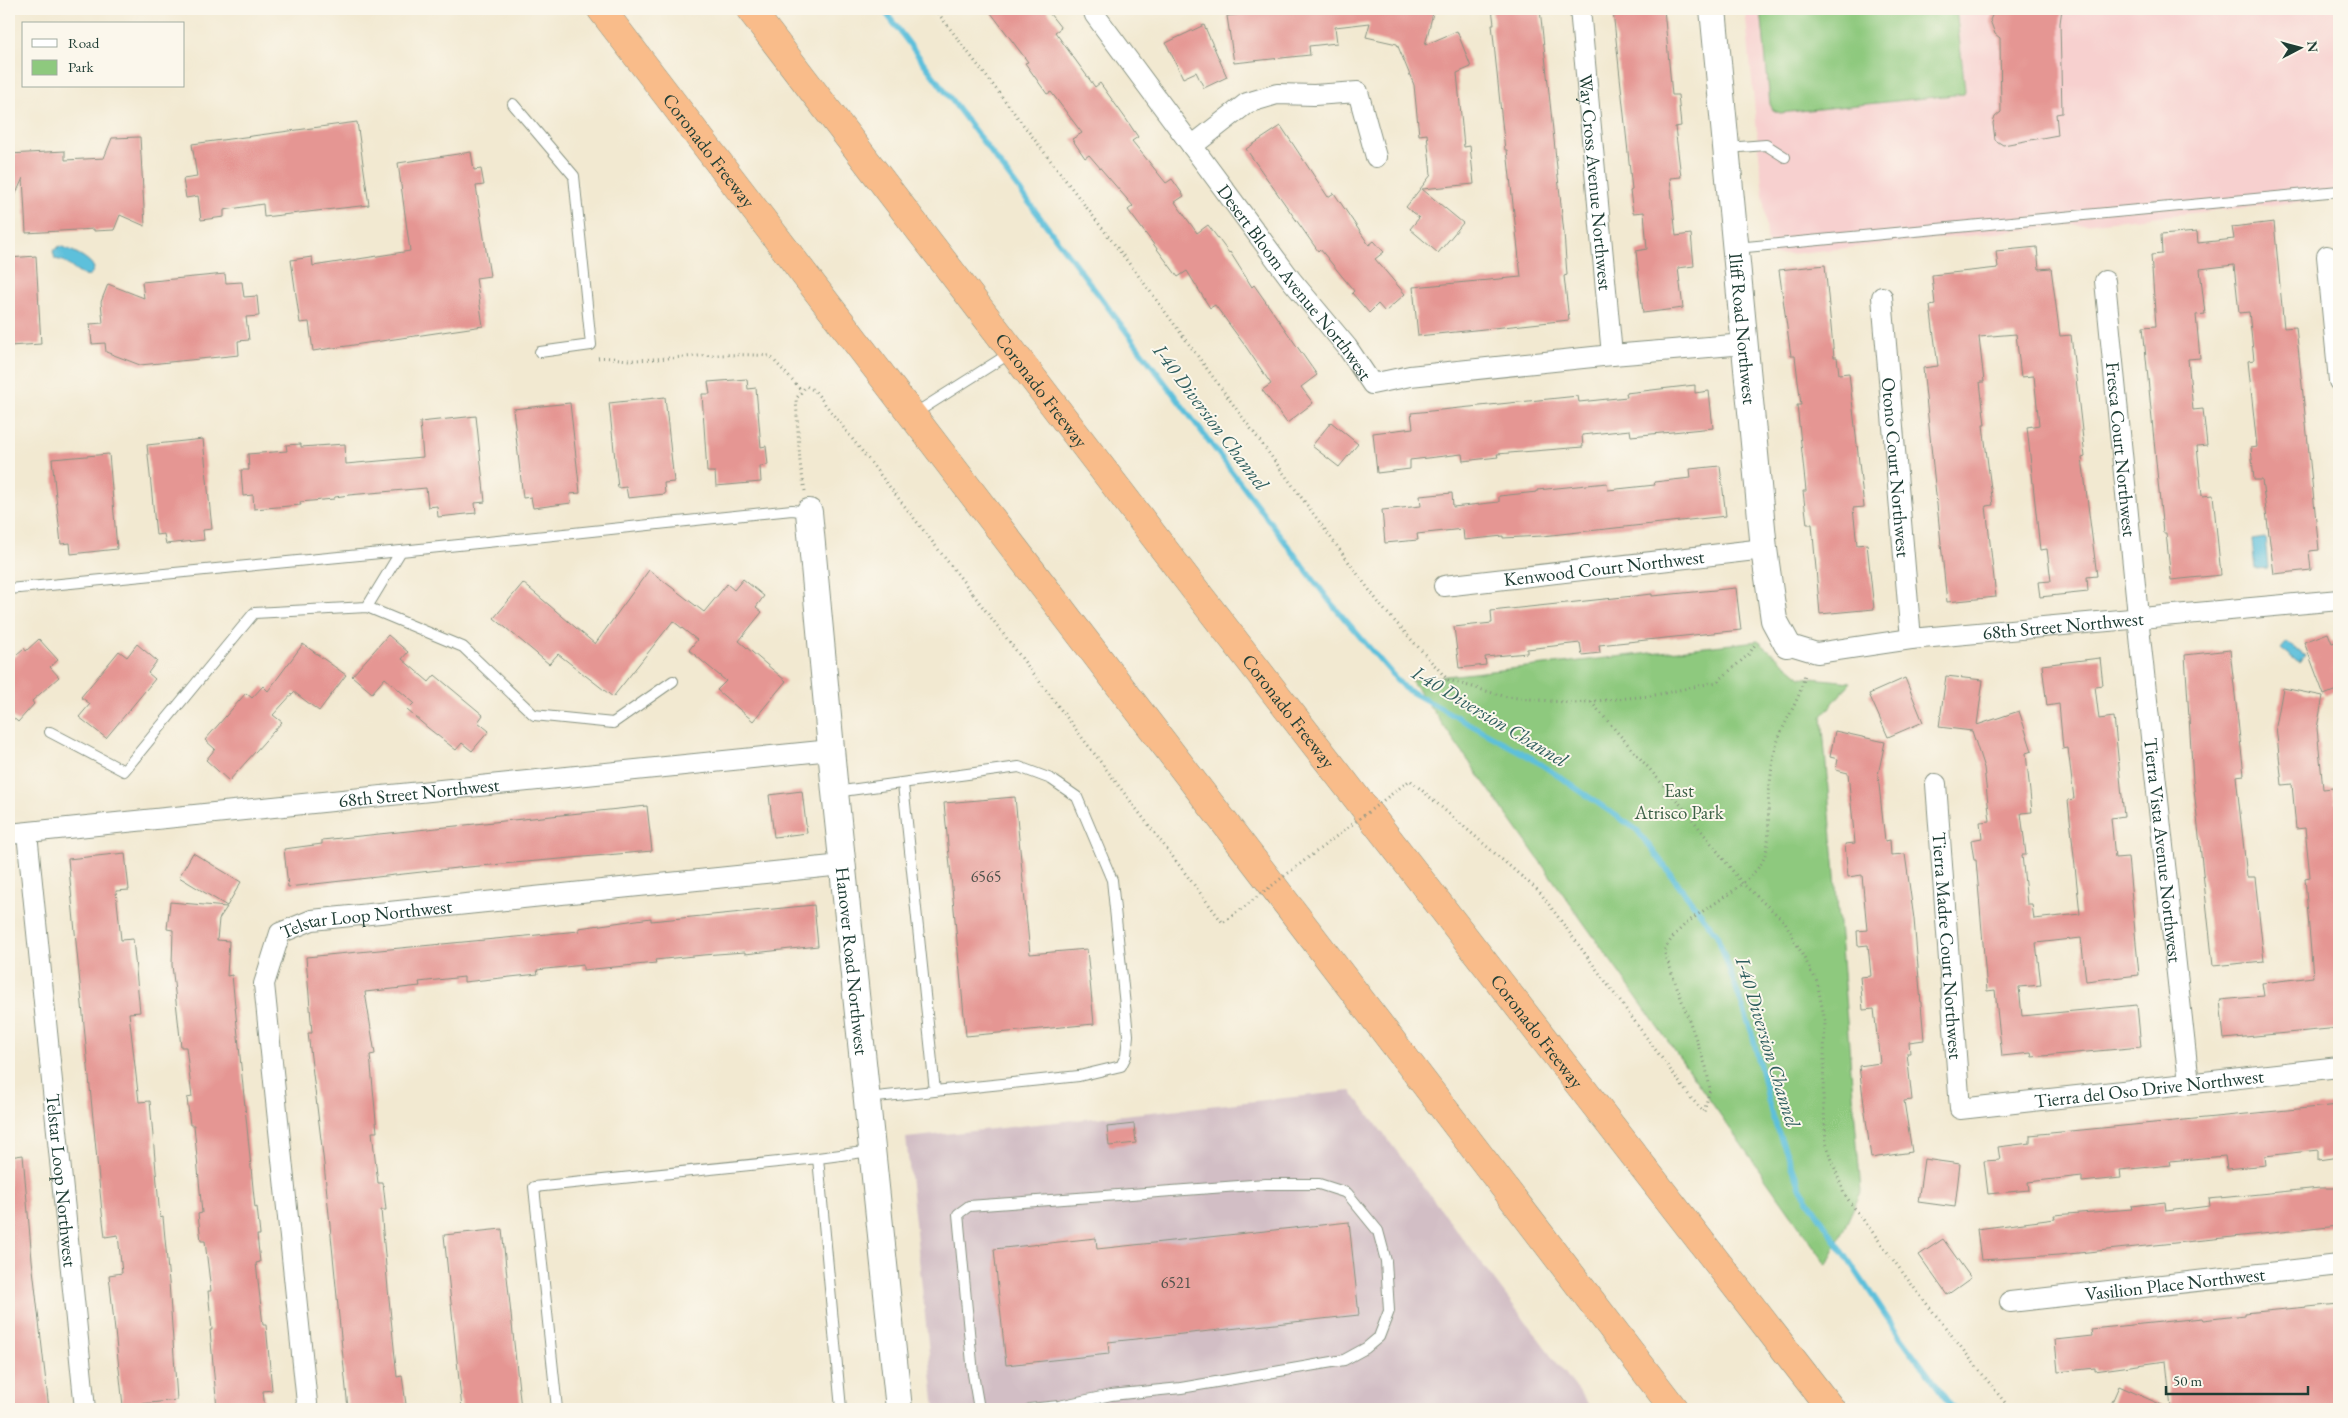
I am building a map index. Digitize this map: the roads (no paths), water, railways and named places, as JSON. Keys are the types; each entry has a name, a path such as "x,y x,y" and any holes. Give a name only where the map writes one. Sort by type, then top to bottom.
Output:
{"highway":[{"name":"Coronado Freeway","path":"601,9 1674,1409"},
{"name":"Coronado Freeway","path":"750,9 1196,591 1831,1409"}],"street":[{"name":"Desert Bloom Avenue Northwest","path":"1093,9 1292,281 1347,347 1372,384 1410,376 1612,355"},
{"name":"Way Cross Avenue Northwest","path":"1580,9 1612,355"},
{"name":"Iliff Road Northwest","path":"1713,9 1764,549 1774,620 1787,644"},
{"path":"1192,146 1247,103 1277,94 1314,95 1358,92 1376,157"},
{"path":"2327,256 2339,381"},
{"name":"Fresca Court Northwest","path":"2104,281 2138,618"},
{"name":"Otono Court Northwest","path":"1882,297 1911,639"},
{"path":"1612,355 1745,344"},
{"name":"Hanover Road Northwest","path":"809,512 842,865 899,1409"},
{"name":"Kenwood Court Northwest","path":"1444,586 1764,549"},
{"name":"68th Street Northwest","path":"1787,644 1817,653 1911,639 2339,600"},
{"name":"Tierra Vista Avenue Northwest","path":"2138,618 2189,1083"},
{"name":"68th Street Northwest","path":"18,833 831,750"},
{"name":"Tierra Madre Court Northwest","path":"1936,784 1960,1108"},
{"name":"Telstar Loop Northwest","path":"18,833 85,1409"},
{"name":"Telstar Loop Northwest","path":"305,1409 306,1394 264,984 280,933 312,920 842,865"},
{"name":"Tierra del Oso Drive Northwest","path":"1960,1108 2339,1067"},
{"name":"Vasilion Place Northwest","path":"2010,1302 2339,1265"}],"lane":[{"path":"513,104 574,176 591,345 540,352"},
{"path":"1727,148 1766,145 1785,157"},
{"path":"1736,248 2339,191"},
{"path":"913,415 1012,352"},
{"path":"9,589 401,551 785,510 809,512"},
{"path":"367,606 401,551"},
{"path":"50,732 124,771 254,613 367,606 463,647 534,715 614,723 673,681"},
{"path":"835,792 1019,767 1051,779 1077,797 1112,880 1128,1035 1126,1056 1121,1066 1079,1076 866,1098"},
{"path":"903,784 935,1091"},
{"path":"557,1409 534,1187 872,1151"},
{"path":"818,1158 841,1409"},
{"path":"978,1409 958,1214 969,1206 1266,1184 1319,1184 1347,1193 1378,1231 1386,1261 1389,1311 1379,1338 1366,1348 1344,1360 1181,1388 1111,1395 1059,1406 1030,1409"}],"water":[{"path":"60,246 75,252 89,261 94,268 92,273 89,275 81,274 64,261 55,259 53,251"},
{"path":"2265,538 2268,568 2255,569 2252,540"},
{"path":"2287,642 2305,656 2299,663 2281,649"}],"waterway":[{"name":"I-40 Diversion Channel","path":"883,9 1331,603 1404,688 1535,760 1637,830 1717,935 1752,1033 1772,1116 1801,1189 1896,1331 1954,1409"}],"park label":[{"name":"East Atrisco Park","path":"1679,801"}]}
